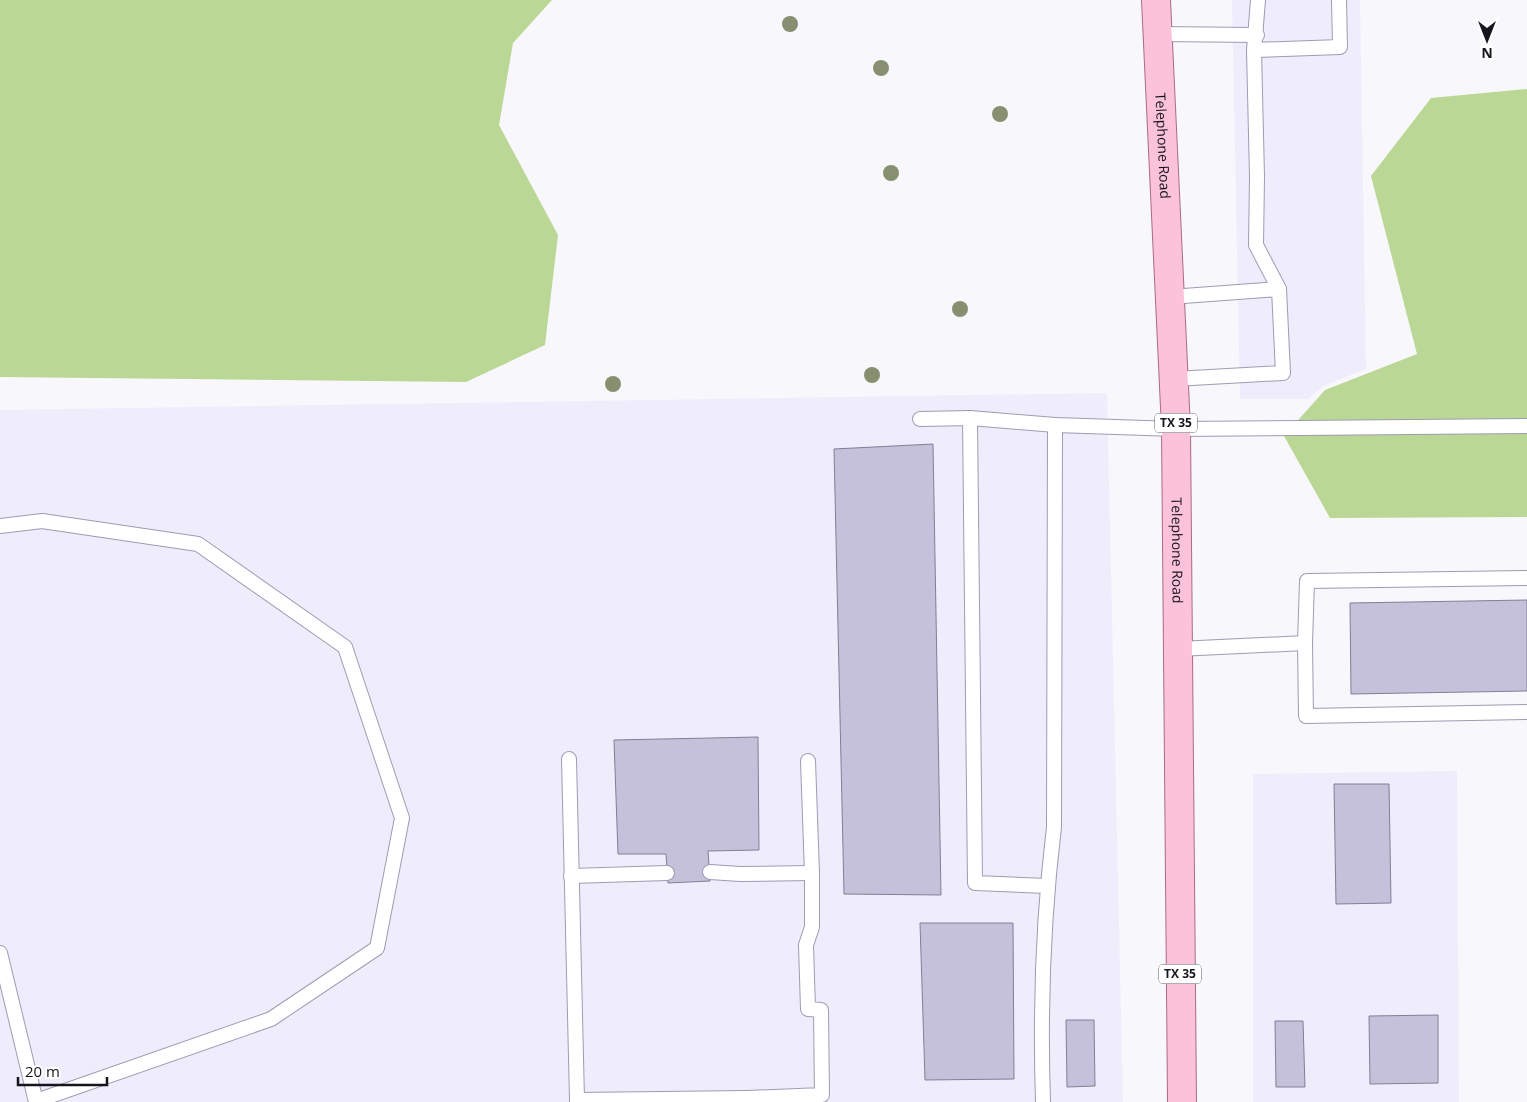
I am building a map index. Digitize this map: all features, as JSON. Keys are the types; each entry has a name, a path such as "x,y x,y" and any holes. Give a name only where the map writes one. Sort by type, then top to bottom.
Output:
{"main road":[{"name":"Telephone Road","path":"1156,0 1176,429 1182,1102"}],"lane":[{"path":"1174,379 1283,373 1279,289 1256,245 1257,177 1254,50 1257,35 1258,0"},
{"path":"1254,50 1340,47 1339,0"},
{"path":"1157,34 1257,35"},
{"path":"1170,297 1279,289"},
{"path":"920,419 970,418 1054,425 1176,429 1526,426"},
{"path":"970,418 975,883 1047,886"},
{"path":"1043,1102 1041,1045 1047,886 1054,827 1054,425"},
{"path":"0,526 42,521 198,544 345,647 402,818 377,948 271,1019 36,1101 0,953"},
{"path":"1527,578 1307,581 1305,643 1306,716 1527,712"},
{"path":"1178,648 1305,643"},
{"path":"569,759 577,1101 747,1100 822,1095 821,1010 808,1009 806,945 812,927 808,761"},
{"path":"710,872 740,874 812,873"},
{"path":"571,876 667,873"}],"shaded area":[{"path":"1232,0 1360,0 1366,369 1323,386 1308,399 1240,399"},
{"path":"1107,393 1123,1102 0,1102 0,410"},
{"path":"1457,771 1459,1102 1253,1102 1253,774"}],"green space":[{"path":"0,0 552,0 513,43 499,125 558,235 545,345 466,382 0,377"},
{"path":"1527,89 1527,517 1330,518 1284,436 1325,390 1417,354 1371,176 1431,98"}],"building":[{"path":"933,444 941,895 844,894 834,449"},
{"path":"1527,600 1527,691 1351,694 1350,603"},
{"path":"758,737 759,850 708,851 710,881 668,883 666,854 618,854 614,740"},
{"path":"1334,784 1389,784 1391,903 1336,904"},
{"path":"920,923 1013,923 1014,1079 925,1080"},
{"path":"1438,1015 1438,1083 1370,1084 1369,1016"},
{"path":"1066,1020 1094,1020 1095,1086 1067,1087"},
{"path":"1275,1021 1303,1021 1305,1087 1276,1087"}]}
